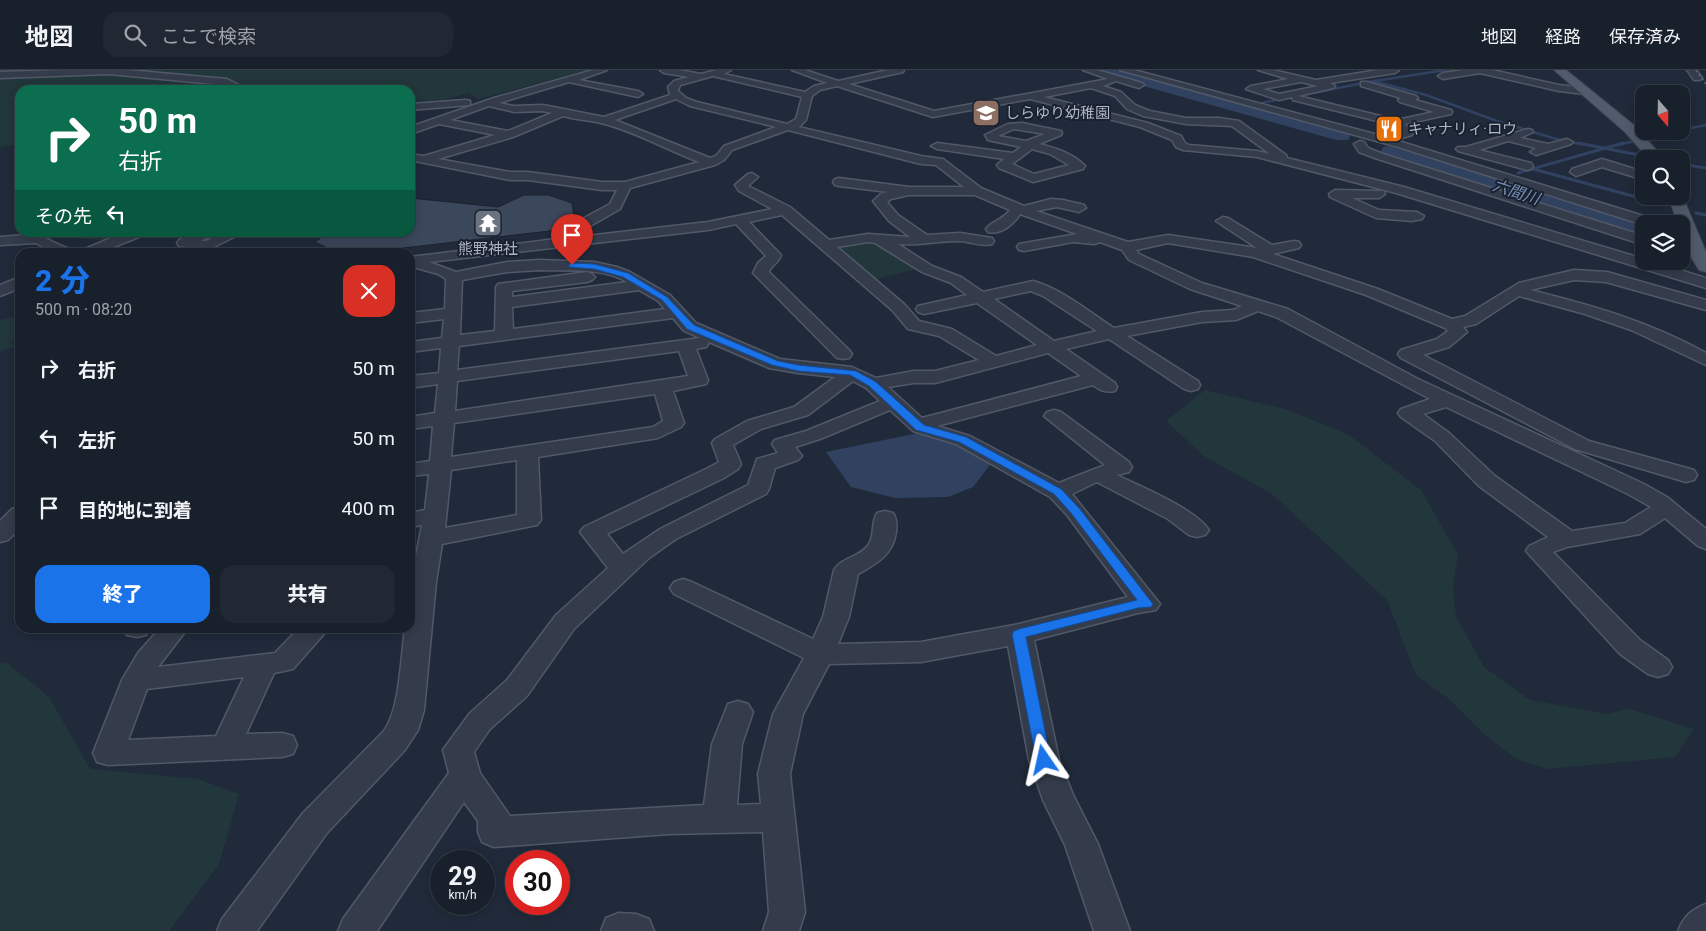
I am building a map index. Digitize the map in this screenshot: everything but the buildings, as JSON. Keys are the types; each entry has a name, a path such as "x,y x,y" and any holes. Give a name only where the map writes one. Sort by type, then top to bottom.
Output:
{"main road":[{"path":"1559,70 1641,139 1650,150"},
{"path":"1690,245 1702,260"}],"street":[{"path":"415,129 493,101 603,70"},
{"path":"664,70 701,77"},
{"path":"727,70 678,83 673,87 673,92 676,96 694,104 921,160 939,162 977,190 1020,210 1127,247 1168,239 1263,251 1451,324 1458,332 1443,343 1407,354 1575,442 1696,473"},
{"path":"796,70 836,75 900,70"},
{"path":"714,74 807,94 836,75 864,70"},
{"path":"1087,70 1106,78 1145,87"},
{"path":"1124,70 1377,140 1635,222"},
{"path":"1262,70 1339,79"},
{"path":"1314,82 1395,70"},
{"path":"1443,76 1480,70 1558,88 1584,91"},
{"path":"1691,70 1697,78"},
{"path":"0,75 85,71 114,72 227,82 233,85"},
{"path":"1455,80 1495,74"},
{"path":"836,75 934,118 1090,84 1106,78"},
{"path":"1300,75 1314,82 1330,86 1280,96 1251,89 1300,75"},
{"path":"1485,81 1510,77"},
{"path":"568,80 638,94"},
{"path":"1090,84 1118,94 1131,107 1147,114 1186,121 1235,123 1289,162"},
{"path":"1344,142 1360,144 1414,135 1396,123 1296,98 1359,90 1413,98 1403,100 1447,112 1396,123"},
{"path":"1331,106 1359,90"},
{"path":"1315,102 1337,92"},
{"path":"415,160 423,164 437,162 510,176 528,176 596,185 625,186 713,165 728,148 801,120 807,94"},
{"path":"605,120 676,96"},
{"path":"1030,96 1144,126 1176,138 1180,145 1186,148 1242,152 1400,190 1706,283"},
{"path":"415,107 493,101 514,109 548,108 562,113 605,120 632,129 713,165"},
{"path":"1364,115 1388,110"},
{"path":"423,164 509,135 562,113"},
{"path":"438,121 509,135"},
{"path":"1033,178 1079,166 1062,155 1029,146 992,138 990,135 1012,126 1022,126 1057,133 1030,143 1029,146 1015,157 1003,164 1057,190"},
{"path":"1466,150 1528,132"},
{"path":"1507,138 1549,148"},
{"path":"1377,140 1501,171 1648,215"},
{"path":"939,162 937,142 1015,157"},
{"path":"1447,145 1506,160 1530,158 1549,148 1568,142"},
{"path":"1360,144 1363,150 1368,152 1635,238"},
{"path":"1590,160 1635,173"},
{"path":"1576,172 1602,164"},
{"path":"736,175 752,177 741,185 743,188 777,204 898,307 914,325 929,326 967,342 992,361"},
{"path":"1418,216 1412,218 1376,214 1335,194 1395,194 1400,190 1450,179"},
{"path":"839,182 909,191 977,190"},
{"path":"543,243 579,227 615,206 625,186"},
{"path":"909,191 887,196 880,201 883,208 894,218 929,240 968,252"},
{"path":"824,245 856,239 929,240 990,235 1020,210 1049,202 1064,203 1079,208"},
{"path":"1501,221 1540,208"},
{"path":"415,259 543,243 708,226 784,210"},
{"path":"683,588 820,654 920,652 1019,634 1138,604 1147,604 1075,510 1058,492 963,440 920,427 894,402 848,364 761,273 763,266 774,255 740,220"},
{"path":"1223,221 1263,251 1292,246 1282,245 1246,225"},
{"path":"100,248 127,237"},
{"path":"1024,248 1073,238 1110,241"},
{"path":"198,248 208,239"},
{"path":"879,239 927,268 956,280 1102,383 917,425"},
{"path":"4,242 44,241 52,248"},
{"path":"1127,247 1134,257 1196,286 1282,313 1411,383 1636,489 1660,502 1706,541"},
{"path":"1690,254 1702,260"},
{"path":"415,262 443,271 454,278 507,267 539,265 594,267 620,273 664,298 690,327 775,364 798,368 848,364"},
{"path":"504,335 504,287 620,273"},
{"path":"1451,324 1470,320 1516,290 1562,277 1598,276 1623,281 1684,300 1706,304"},
{"path":"415,613 423,582 426,524 439,466 451,342 454,278"},
{"path":"0,290 15,284"},
{"path":"504,303 643,285"},
{"path":"924,309 1033,286 1049,293 1191,385"},
{"path":"1516,290 1616,318 1658,334 1706,360"},
{"path":"873,384 914,377 935,377 992,361 1113,334 1202,317 1236,314 1256,305"},
{"path":"415,317 453,313"},
{"path":"415,346 677,313"},
{"path":"415,381 721,339"},
{"path":"415,422 699,380 686,345"},
{"path":"622,568 592,532 716,473 730,464 722,443 754,425 801,411 848,364"},
{"path":"415,469 658,432 674,423 662,387"},
{"path":"1447,400 1408,412 1442,437 1488,481 1568,540"},
{"path":"778,818 580,825 494,832 494,818 472,788 458,750 480,721 517,688 565,622 640,552 668,534 758,489 765,464 791,456 782,444 813,435 894,402"},
{"path":"1054,416 1121,467 1098,474 1058,492"},
{"path":"426,524 529,520 527,452"},
{"path":"1636,489 1696,473"},
{"path":"1098,474 1176,514 1197,530"},
{"path":"1658,667 1630,647 1538,551 1543,547 1568,540 1633,528 1667,509"},
{"path":"781,931 787,912 774,774 788,714 820,654 836,617 846,570 878,552 885,540 886,518"},
{"path":"0,535 15,519"},
{"path":"171,633 148,660 136,680 108,754 282,745"},
{"path":"136,680 282,662 309,633"},
{"path":"235,931 315,823 402,730 409,710 414,633"},
{"path":"1019,634 1044,760 1059,800 1081,844 1112,931"},
{"path":"224,748 264,664"},
{"path":"719,819 727,744 738,712"},
{"path":"356,931 466,775"}],"green space":[{"path":"0,70 588,70 479,99 468,93 442,100 415,101 415,85 15,85 15,145 0,147"},
{"path":"78,237 112,237 105,241"},
{"path":"878,239 925,267 875,279 835,245"},
{"path":"15,317 15,341 11,342 15,347 0,351 0,320"},
{"path":"1205,390 1285,409 1349,435 1421,490 1458,555 1453,587 1456,617 1484,667 1530,700 1607,714 1629,709 1694,729 1675,757 1548,769 1516,759 1484,734 1449,699 1416,675 1387,600 1272,494 1204,456 1166,421"},
{"path":"6,662 49,697 90,769 198,779 239,794 219,864 169,931 0,931 0,664"}],"water":[{"path":"923,432 964,445 993,461 973,487 948,497 895,498 851,487 826,452"}],"waterway":[{"name":"六間川","path":"1102,70 1342,137"},
{"path":"1374,81 1446,70"},
{"path":"1308,94 1374,81"},
{"path":"1374,81 1426,95 1497,121 1556,139 1585,145"},
{"path":"1262,103 1284,98"},
{"name":"六間川","path":"1239,108 1243,107"},
{"path":"1690,128 1706,125"},
{"path":"1618,145 1639,140"},
{"path":"1578,143 1605,148"},
{"path":"1605,148 1623,143"},
{"path":"1518,173 1605,148"},
{"path":"1605,148 1635,154"},
{"name":"六間川","path":"1389,151 1635,229"},
{"path":"1690,165 1706,168"},
{"path":"1533,169 1635,197"},
{"name":"六間川","path":"1482,181 1487,180"},
{"path":"1696,213 1706,215"}],"tunnel":[{"path":"1690,239 1706,244"}],"railway":[{"path":"1696,70 1706,84"}],"place":[{"name":"しらゆり幼稚園","path":"986,113"},
{"name":"キャナリィ·ロウ","path":"1389,129"},
{"name":"熊野神社","path":"488,223"}],"route":[{"path":"572,265 612,270 625,275 664,298 690,327 775,364 852,373 873,384 920,427 963,440 1058,492 1075,510 1147,604 1138,604 1019,634 1044,760"}]}
